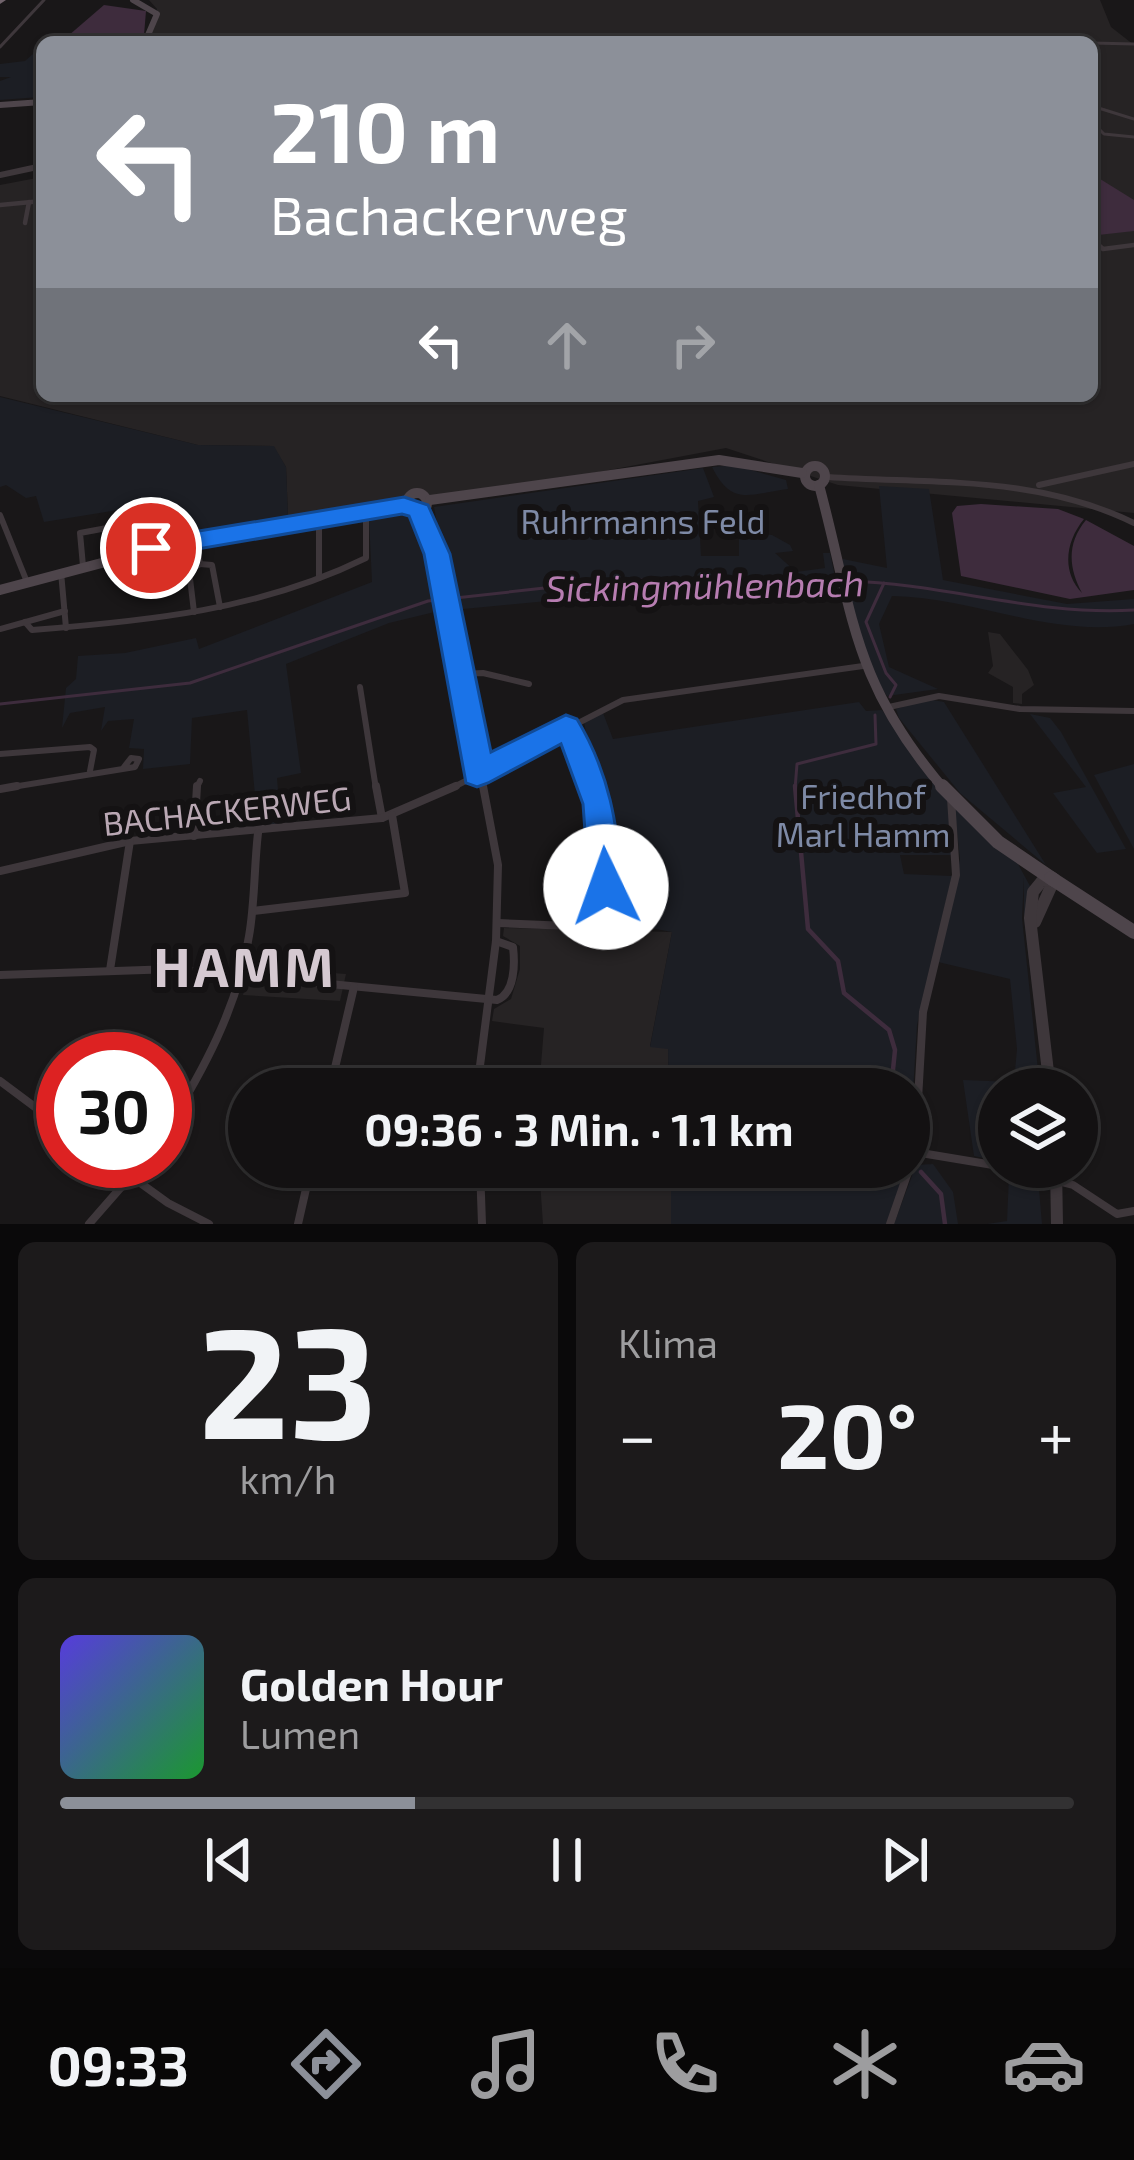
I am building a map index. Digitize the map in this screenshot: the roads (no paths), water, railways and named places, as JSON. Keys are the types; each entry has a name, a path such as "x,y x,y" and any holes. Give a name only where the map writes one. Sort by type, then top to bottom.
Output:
{"main road":[{"path":"133,0 157,14 148,36"},
{"path":"0,107 36,104"},
{"path":"404,505 415,494 430,500 719,460 802,473 816,468 824,481 843,591 863,666 886,708 953,794 1014,854 1134,932"},
{"path":"0,590 196,538 404,505 419,511 430,500"},
{"path":"953,794 1054,880"}],"street":[{"path":"0,47 44,0"},
{"path":"1098,43 1134,44"},
{"path":"1098,108 1134,119"},
{"path":"1098,128 1105,134 1134,137"},
{"path":"0,175 36,167"},
{"path":"0,205 36,201"},
{"path":"25,224 29,202"},
{"path":"1098,244 1103,249 1134,245"},
{"path":"1036,486 1134,464"},
{"path":"824,481 1036,486 1084,498 1134,523"},
{"path":"419,511 437,554 498,865 498,923 480,1068"},
{"path":"0,515 27,582"},
{"path":"83,566 80,533 150,520 151,548"},
{"path":"25,622 32,630 144,622 220,607 319,578 366,558 366,520"},
{"path":"319,528 319,578"},
{"path":"196,538 200,565"},
{"path":"194,612 189,570 200,565 212,566 220,607"},
{"path":"61,572 66,628"},
{"path":"0,629 65,611"},
{"name":"BACHACKERWEG","path":"0,871 130,841 258,833 387,816 599,709 656,693 863,666"},
{"path":"460,674 483,673 529,684"},
{"path":"253,911 405,893 359,703 360,687"},
{"path":"886,708 939,696 1021,709 1134,711"},
{"path":"498,923 594,927 606,919 602,816 585,760 566,727"},
{"path":"0,754 90,747 94,750 90,771"},
{"path":"0,789 124,767"},
{"path":"194,836 194,793 200,781"},
{"path":"920,1068 923,1012 956,875 953,794"},
{"path":"192,1082 220,1030 241,975 253,911 258,833"},
{"path":"110,970 130,841"},
{"path":"1014,854 1029,875 1033,892 1030,918 1048,1068"},
{"path":"1033,892 1042,881 1054,880"},
{"path":"1034,945 1036,911 1054,880"},
{"path":"0,975 110,970 241,975 504,998 514,970 513,947 496,941"},
{"path":"335,1068 354,986"},
{"path":"0,1081 36,1108"},
{"path":"930,1154 978,1162"},
{"path":"88,1224 122,1188"},
{"path":"150,1188 209,1224"},
{"path":"298,1224 306,1188"},
{"path":"481,1188 482,1224"},
{"path":"890,1224 902,1188"},
{"path":"1057,1188 1057,1224"},
{"path":"1080,1188 1112,1212 1134,1211"}],"waterway":[{"name":"Sickingmühlenbach","path":"0,704 190,683 428,601 617,580 840,581"},
{"name":"Sickingmühlenbach","path":"849,581 1062,608 1134,610"},
{"path":"884,583 866,622 886,673 896,685 890,697"},
{"path":"795,787 797,764 876,744 875,715"},
{"path":"795,787 808,929 838,961 844,993 889,1030 895,1050 893,1068"},
{"path":"930,1182 941,1194 945,1224"}],"district":[{"name":"HAMM","path":"245,968"}],"park label":[{"name":"Ruhrmanns Feld","path":"643,522"},
{"name":"Friedhof Marl Hamm","path":"863,816"}]}
